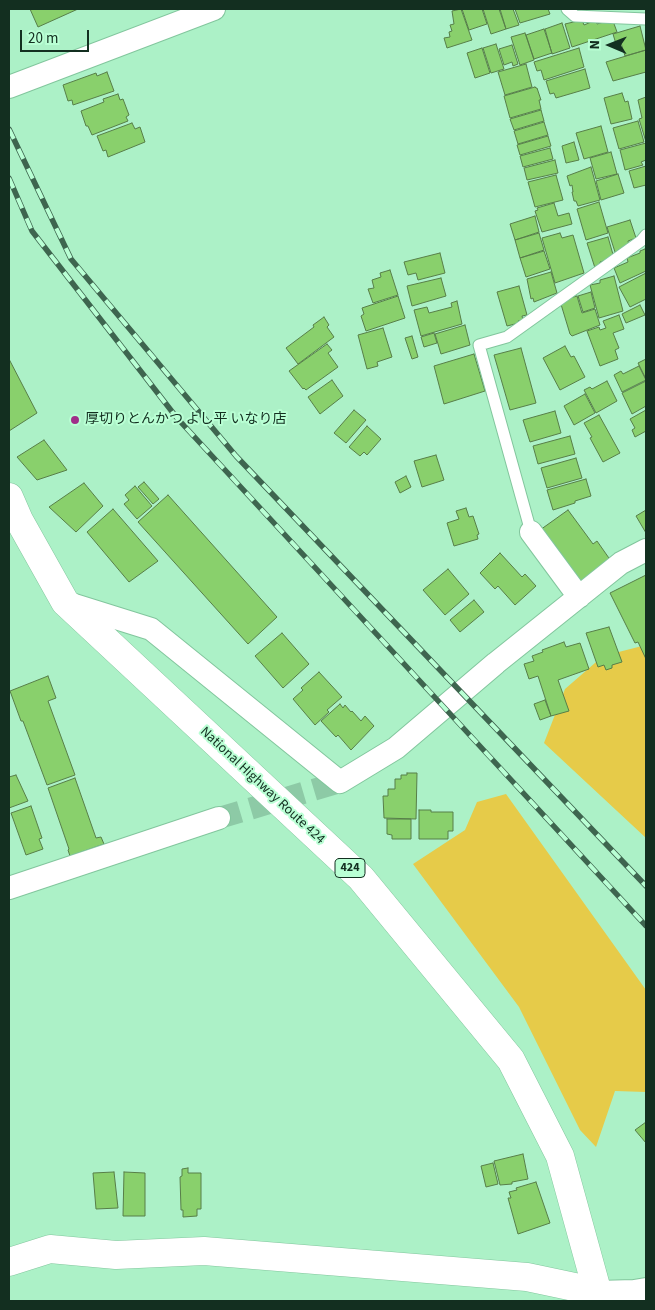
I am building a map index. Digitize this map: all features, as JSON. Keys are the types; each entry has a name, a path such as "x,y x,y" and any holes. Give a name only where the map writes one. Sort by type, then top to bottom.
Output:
{"main road":[{"name":"National Highway Route 424","path":"12,514 65,602 362,878 511,1060 560,1156 599,1296"},
{"path":"9,1262 50,1249 116,1255 204,1251 527,1277 599,1296"}],"street":[{"path":"9,87 214,9"},
{"path":"531,532 580,597"},
{"path":"65,602 151,629 340,782 396,748 496,663 621,563 646,550"},
{"path":"9,888 219,818"},
{"path":"599,1296 646,1289"}],"lane":[{"path":"567,9 575,16 646,19"},
{"path":"531,532 479,345 506,337 641,241 646,235"}],"shaded area":[{"path":"646,645 646,838 544,743 565,689 603,656"},
{"path":"506,794 646,990 646,1092 615,1091 596,1147 580,1130 519,1007 413,864 465,830 477,802"}],"building":[{"path":"30,9 78,9 38,27"},
{"path":"461,9 472,40 447,48 444,38 450,37 449,32 452,31 450,25 454,24 452,11"},
{"path":"462,9 482,9 487,24 469,30"},
{"path":"483,9 499,9 506,29 491,34"},
{"path":"500,9 513,9 519,25 506,29"},
{"path":"515,9 548,9 550,14 520,23"},
{"path":"582,20 584,25 596,20 597,24 613,21 617,32 572,47 565,24"},
{"path":"562,23 570,48 552,54 545,29"},
{"path":"640,26 646,50 625,56 621,43 616,44 613,34"},
{"path":"544,29 552,53 534,59 526,35"},
{"path":"525,33 534,60 520,65 511,37"},
{"path":"496,44 504,69 491,73 483,48"},
{"path":"512,45 518,64 513,66 512,62 504,65 499,49"},
{"path":"482,48 490,73 475,78 467,53"},
{"path":"579,48 584,67 544,80 541,70 537,71 534,62"},
{"path":"646,50 646,72 613,81 606,62"},
{"path":"526,64 532,87 505,95 498,72"},
{"path":"585,69 590,88 556,98 554,93 550,94 546,81"},
{"path":"107,72 114,91 73,105 72,100 68,101 63,85 96,73 97,76"},
{"path":"535,87 541,100 539,100 541,109 510,118 504,96"},
{"path":"622,93 625,102 628,101 632,119 611,124 604,98"},
{"path":"118,94 120,100 123,99 129,115 126,117 128,121 92,135 88,126 86,126 81,111 104,102 103,99"},
{"path":"646,97 646,142 639,119 642,118 638,100"},
{"path":"541,110 544,121 514,130 510,119"},
{"path":"638,121 644,142 619,149 613,128"},
{"path":"544,122 548,135 518,144 514,131"},
{"path":"132,123 135,129 140,127 145,142 108,157 106,150 103,151 97,136"},
{"path":"601,126 608,152 584,159 576,133"},
{"path":"548,136 551,146 520,155 517,145"},
{"path":"574,142 579,160 566,163 562,146"},
{"path":"646,143 646,160 641,162 643,165 625,170 620,150"},
{"path":"550,148 553,159 523,167 520,156"},
{"path":"611,152 617,174 596,179 590,158"},
{"path":"555,160 558,173 527,180 524,168"},
{"path":"646,166 646,185 634,188 629,171"},
{"path":"591,167 600,200 578,206 576,201 574,201 572,185 570,186 567,176"},
{"path":"618,174 624,193 601,200 596,181"},
{"path":"556,175 563,200 535,207 528,182"},
{"path":"599,202 608,233 586,240 577,209"},
{"path":"554,203 558,216 569,213 572,224 542,232 535,211 538,210 537,208"},
{"path":"535,216 539,232 515,240 510,224"},
{"path":"630,220 636,238 628,241 629,246 615,252 607,227"},
{"path":"539,233 544,250 520,258 515,240"},
{"path":"560,233 562,238 573,235 584,273 555,283 542,238"},
{"path":"608,237 614,258 600,262 601,266 595,268 587,243"},
{"path":"645,249 646,271 620,283 614,268 628,262 627,258"},
{"path":"544,251 550,269 526,277 520,258"},
{"path":"440,253 445,273 418,280 416,273 408,275 404,262"},
{"path":"390,270 398,295 373,303 368,289 374,288 372,280 381,277 380,273"},
{"path":"551,272 557,293 534,302 533,298 531,299 527,279"},
{"path":"646,273 646,299 630,307 619,287"},
{"path":"614,276 623,311 599,318 590,285 600,283 600,280"},
{"path":"441,278 446,296 412,306 407,286"},
{"path":"519,286 527,315 522,316 523,320 518,321 519,323 507,326 497,292"},
{"path":"591,292 595,308 583,312 578,296"},
{"path":"398,296 405,318 366,331 361,316 364,314 362,308"},
{"path":"577,296 582,313 595,309 600,325 572,336 560,301"},
{"path":"457,301 462,324 421,336 414,310 427,307 429,313 452,307 451,303"},
{"path":"640,305 645,315 626,323 622,314"},
{"path":"619,315 624,329 613,333 619,348 615,350 618,359 600,366 587,331 599,327 600,330 606,328 603,321"},
{"path":"324,317 329,325 327,327 334,337 298,364 286,348"},
{"path":"465,325 470,345 441,354 435,334"},
{"path":"383,328 392,357 377,362 378,366 367,369 358,335"},
{"path":"434,333 437,343 424,347 421,337"},
{"path":"412,336 418,357 412,359 405,338"},
{"path":"327,344 332,350 328,353 338,367 306,390 303,389 289,371"},
{"path":"565,346 571,357 574,356 585,377 560,390 543,358"},
{"path":"521,348 536,403 510,410 494,355"},
{"path":"474,354 485,391 444,404 434,366"},
{"path":"9,359 37,413 9,431"},
{"path":"646,359 646,379 638,363"},
{"path":"639,366 646,380 622,392 614,375 621,371 623,374"},
{"path":"332,380 343,396 320,414 308,397"},
{"path":"607,381 617,401 596,413 584,390 590,387 592,389"},
{"path":"646,381 646,406 632,414 622,393"},
{"path":"585,394 595,413 574,425 564,406"},
{"path":"354,410 366,420 346,443 334,433"},
{"path":"646,410 646,431 635,437 632,430 635,428 630,419"},
{"path":"555,411 561,433 530,442 523,420"},
{"path":"599,415 620,453 603,462 584,423"},
{"path":"367,426 381,439 367,455 364,452 360,456 349,447"},
{"path":"570,436 575,454 538,464 533,446"},
{"path":"44,440 67,470 37,480 17,457"},
{"path":"436,455 444,480 422,487 414,461"},
{"path":"576,458 582,478 547,488 541,468"},
{"path":"406,476 411,487 400,493 395,482"},
{"path":"586,479 591,496 553,510 547,490"},
{"path":"144,482 159,499 153,504 138,487"},
{"path":"84,483 103,506 76,532 49,507"},
{"path":"135,486 152,506 137,519 124,504 129,500 125,495"},
{"path":"168,495 277,617 248,644 138,522"},
{"path":"466,508 469,517 473,516 479,534 477,535 478,539 454,546 447,523 459,519 456,511"},
{"path":"113,509 158,561 129,582 87,532"},
{"path":"568,510 593,544 597,541 611,561 580,584 554,544 552,546 540,530"},
{"path":"646,510 646,533 636,516"},
{"path":"500,553 522,577 525,574 536,586 515,605 498,586 495,589 480,573"},
{"path":"448,569 469,594 445,615 423,590"},
{"path":"646,575 646,659 638,642 635,643 610,593"},
{"path":"474,600 484,612 460,632 450,620"},
{"path":"609,627 622,662 612,665 612,668 606,670 604,665 598,667 586,633"},
{"path":"282,633 309,664 283,688 255,656"},
{"path":"564,642 566,647 580,643 589,669 558,680 569,711 551,716 538,676 529,679 524,664 534,661 532,656 543,652 542,650"},
{"path":"319,672 342,697 327,710 329,712 315,725 293,699 303,690 301,688"},
{"path":"48,676 56,698 48,701 75,775 47,785 10,691"},
{"path":"545,700 551,716 540,720 534,704"},
{"path":"340,704 343,708 345,705 361,721 365,716 374,726 351,750 338,735 336,737 321,721"},
{"path":"407,773 417,773 416,819 384,818 383,796 388,796 388,789 395,789 395,779 401,779 401,775 407,775"},
{"path":"16,775 28,801 9,808 9,777"},
{"path":"75,778 96,838 101,837 104,844 70,856 48,788"},
{"path":"31,806 42,838 39,839 43,849 26,855 11,813"},
{"path":"419,810 453,812 453,831 448,831 448,839 419,839"},
{"path":"387,819 411,819 411,839 392,839 392,835 387,834"},
{"path":"646,1122 646,1143 635,1130"},
{"path":"523,1154 528,1179 512,1182 512,1184 500,1185 494,1161"},
{"path":"493,1163 498,1184 486,1187 481,1166"},
{"path":"188,1168 188,1173 201,1173 201,1209 197,1209 197,1216 183,1217 180,1177 182,1176 182,1169"},
{"path":"114,1172 118,1208 96,1209 93,1173"},
{"path":"124,1172 145,1173 145,1216 123,1216"},
{"path":"536,1182 550,1223 518,1234 508,1198 511,1198 509,1192"}],"tunnel":[{"path":"219,818 340,782"}],"railway":[{"path":"9,129 71,259 236,456 646,886"},
{"path":"9,178 32,231 177,418 646,926"}],"place":[{"name":"厚切りとんかつ よし平 いなり店","path":"75,420"}]}
